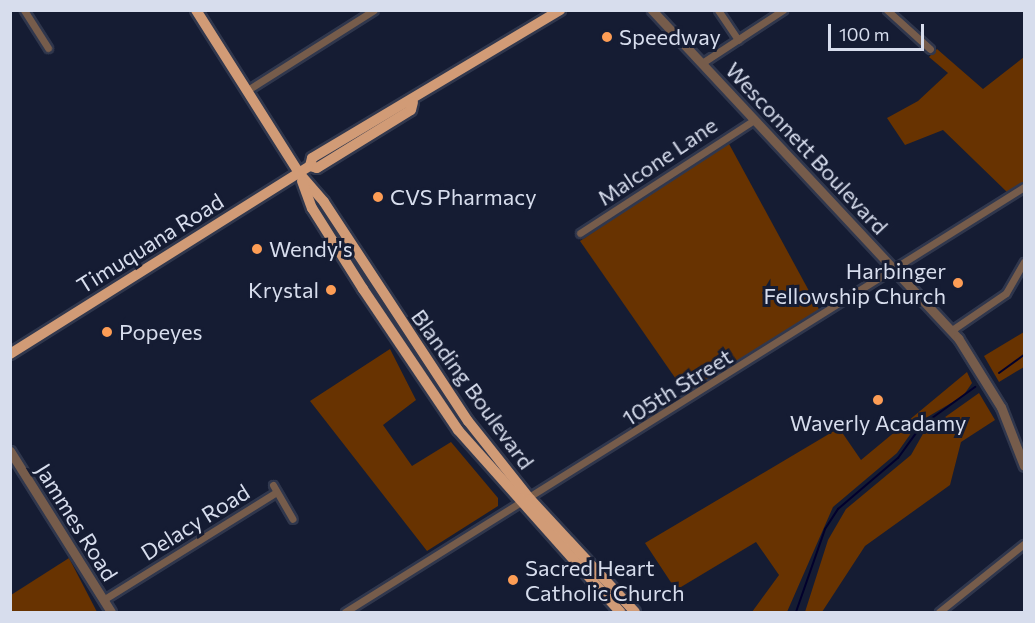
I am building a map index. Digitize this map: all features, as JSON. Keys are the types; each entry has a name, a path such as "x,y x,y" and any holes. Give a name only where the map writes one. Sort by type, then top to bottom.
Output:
{"main road":[{"name":"Blanding Boulevard","path":"196,10 298,173 324,202 468,421 617,605"},
{"name":"Timuquana Road","path":"10,354 310,166 312,158 404,102 413,102 560,10"},
{"name":"Blanding Boulevard","path":"298,173 312,208 437,402 520,505 617,605 635,612"},
{"path":"405,355 435,388 448,392"},
{"path":"437,402 468,421"}],"street":[{"path":"24,10 48,48"},
{"path":"246,91 374,10"},
{"name":"Wesconnett Boulevard","path":"652,10 952,330 993,393 1024,466"},
{"path":"718,10 738,39"},
{"path":"702,63 783,10"},
{"path":"887,10 930,48"},
{"name":"Malcone Lane","path":"580,233 754,120"},
{"name":"105th Street","path":"345,612 896,271 1024,187"},
{"path":"952,330 1006,293 1024,262"},
{"name":"Jammes Road","path":"10,451 111,612"},
{"path":"273,485 275,493 292,519"},
{"name":"Delacy Road","path":"103,600 275,493"},
{"path":"939,612 1024,544"}],"shaded area":[{"path":"937,49 983,89 1024,57 1024,183 1008,193 943,130 905,145 887,118 918,101 948,73 929,57"},
{"path":"728,142 821,313 687,395 580,241"},
{"path":"1024,332 1024,367 999,382 984,356"},
{"path":"390,349 416,400 383,425 412,466 451,442 498,498 498,506 427,551 310,401"},
{"path":"967,372 972,383 963,396 919,422 897,453 833,507 787,612 752,612 779,575 756,542 676,590 645,543 839,428 861,460"},
{"path":"979,393 995,420 961,442 950,485 865,546 822,612 805,612 828,540 846,509 911,455 924,432"},
{"path":"69,558 97,612 11,612 11,595"}],"waterway":[{"path":"999,373 1024,355"},
{"path":"796,612 825,529 838,509 898,458 921,426 975,387"}],"place":[{"name":"Speedway","path":"607,37"},
{"name":"CVS Pharmacy","path":"378,197"},
{"name":"Wendy's","path":"257,249"},
{"name":"Harbinger Fellowship Church","path":"958,283"},
{"name":"Krystal","path":"331,290"},
{"name":"Popeyes","path":"107,332"},
{"name":"Waverly Acadamy","path":"878,400"},
{"name":"Sacred Heart Catholic Church","path":"513,580"}]}
